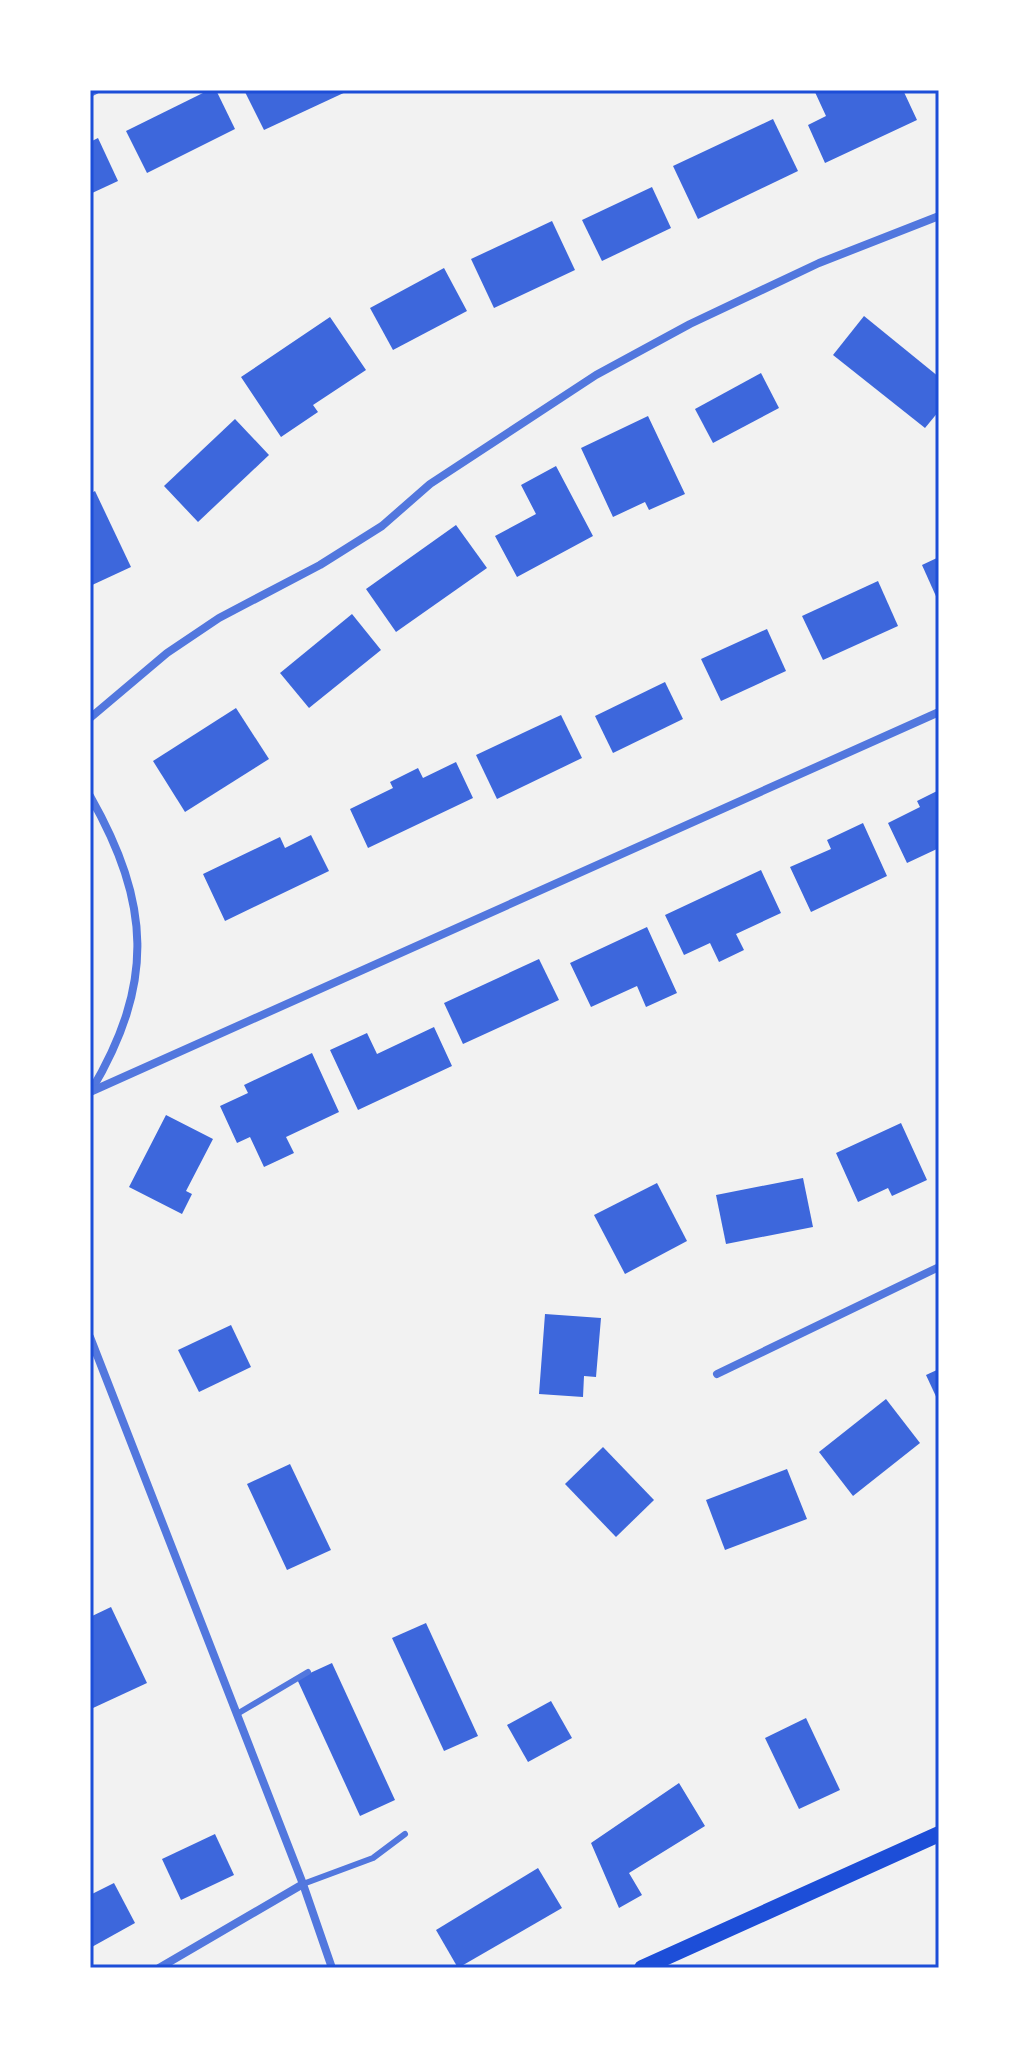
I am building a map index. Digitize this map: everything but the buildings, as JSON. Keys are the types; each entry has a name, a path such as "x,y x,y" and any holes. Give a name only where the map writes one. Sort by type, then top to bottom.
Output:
{"main road":[{"path":"642,1968 939,1834"}],"street":[{"path":"90,93 96,90"},
{"path":"90,718 167,653 219,618 320,565 382,526 430,484 596,375 690,324 804,270 939,216"},
{"path":"90,1092 939,712"},
{"path":"90,796 116,842 130,882 138,925 137,968 129,1015 113,1055 90,1092"},
{"path":"717,1374 939,1267"},
{"path":"90,1337 303,1884 332,1968"},
{"path":"159,1968 303,1884"}],"lane":[{"path":"237,1714 308,1672"},
{"path":"303,1884 373,1858 405,1834"}]}
